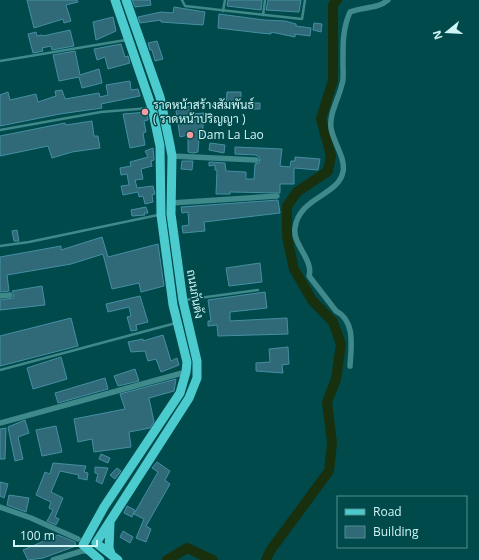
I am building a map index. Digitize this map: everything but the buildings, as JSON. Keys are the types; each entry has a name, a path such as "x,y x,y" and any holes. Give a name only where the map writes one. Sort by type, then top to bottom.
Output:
{"main road":[{"name":"ถนนกันตัง","path":"84,545 96,542 189,398 197,378 197,361 180,282 171,203 172,156 159,94 126,0"},
{"name":"ถนนกันตัง","path":"84,545 104,507 180,393 186,372 187,362 176,323 161,215 160,146 152,108 117,1"},
{"path":"148,98 159,94"},
{"path":"160,188 171,188"},
{"path":"170,284 180,282"},
{"path":"183,383 194,387"},
{"path":"104,507 112,516 109,548 114,557"},
{"path":"96,542 114,557"},
{"path":"84,545 100,560"}],"street":[{"path":"350,366 352,338 350,329 342,314 336,312 309,276 310,267 294,229 298,214 312,200 335,185 342,174 344,165 331,129 332,116 343,83 343,41 346,22 350,12 360,8 382,5 388,0"},
{"path":"172,156 256,160"},
{"path":"171,203 277,196"},
{"path":"0,296 10,295"},
{"path":"0,423 186,372"},
{"path":"0,507 31,518 84,545"},
{"path":"53,560 84,545"}],"lane":[{"path":"182,0 184,6 302,19 306,0"},
{"path":"223,11 225,0"},
{"path":"263,15 265,0"},
{"path":"0,61 129,40"},
{"path":"0,130 101,112 152,108"},
{"path":"0,246 29,242 161,215"},
{"path":"183,301 258,290"},
{"path":"0,370 176,323"}],"waterway":[{"path":"266,560 270,551 329,471 332,443 327,402 336,379 341,344 333,322 312,300 294,269 287,237 287,206 297,192 328,171 331,156 321,119 333,80 333,5 337,0"},
{"path":"167,560 187,548 213,560"}],"place":[{"name":"ราดหน้าสร้างสัมพันธ์ ( ราดหน้าปริญญา )","path":"145,112"},
{"name":"Dam La Lao","path":"190,135"}]}
